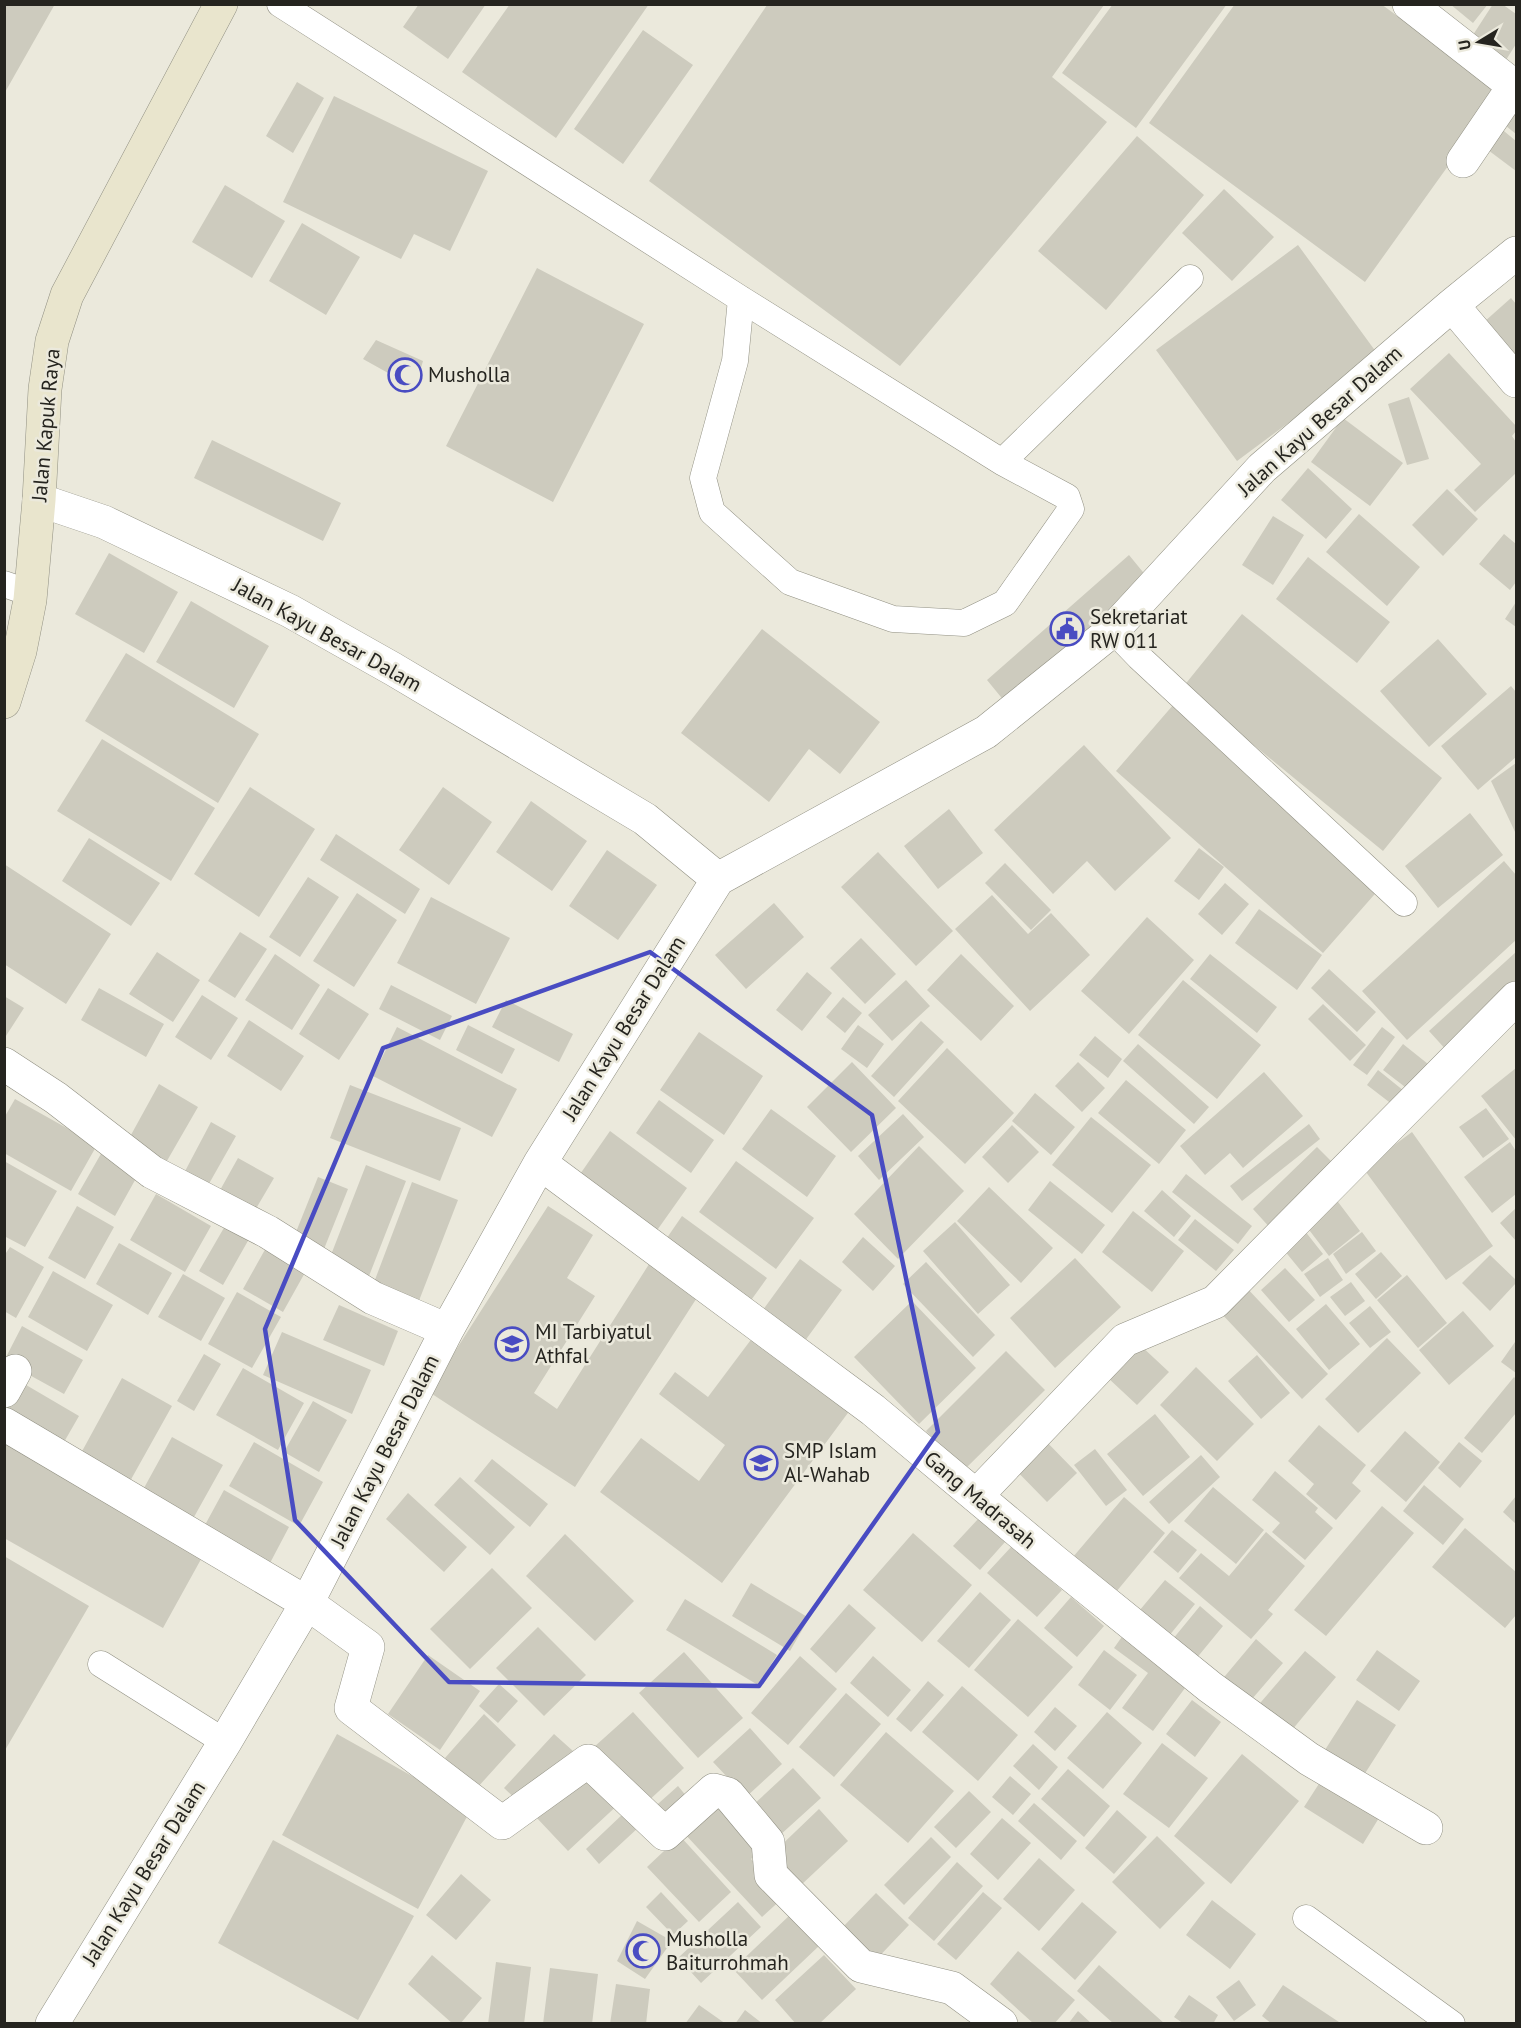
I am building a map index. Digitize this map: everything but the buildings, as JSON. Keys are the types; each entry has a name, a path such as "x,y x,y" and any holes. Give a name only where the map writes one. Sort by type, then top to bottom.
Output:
{"main road":[{"name":"Jalan Kapuk Raya","path":"4,702 20,651 17,589 39,500 45,389 52,341 67,294 221,4"}],"street":[{"path":"1409,4 1514,86 1462,161"},
{"name":"Jalan Kayu Besar Dalam","path":"52,2024 225,1742 307,1603 447,1330 540,1163 718,879 986,732 1113,630 1262,468 1516,253"},
{"path":"1452,305 1516,381"},
{"name":"Jalan Kayu Besar Dalam","path":"39,500 104,522 290,611 403,675 645,819 718,879"},
{"path":"976,1496 1125,1340 1215,1302 1516,998"},
{"path":"4,1064 56,1098 152,1172 268,1232 373,1298 447,1330"},
{"name":"Gang Madrasah","path":"540,1163 873,1410 1210,1687 1309,1759 1426,1828"},
{"path":"4,1424 307,1603 368,1647 351,1708 502,1823 588,1761 665,1834 714,1790 728,1794 768,1842 771,1875 861,1966 952,1988 1001,2024"}],"lane":[{"path":"280,4 741,299 1002,462 1067,497 1071,509 1005,603 964,623 893,620 790,582 712,512 703,478 735,361 741,299"},
{"path":"1002,462 1190,278"},
{"path":"1113,630 1139,657 1404,903"},
{"path":"101,1664 225,1742"},
{"path":"1306,1918 1452,2024"}],"highlighted area":[{"path":"650,952 872,1115 938,1432 759,1686 449,1682 295,1520 265,1329 383,1048"}],"place":[{"name":"Musholla","path":"405,375"},
{"name":"Sekretariat RW 011","path":"1067,629"},
{"name":"MI Tarbiyatul Athfal","path":"512,1344"},
{"name":"SMP Islam Al-Wahab","path":"761,1463"},
{"name":"Musholla Baiturrohmah","path":"643,1951"}]}
